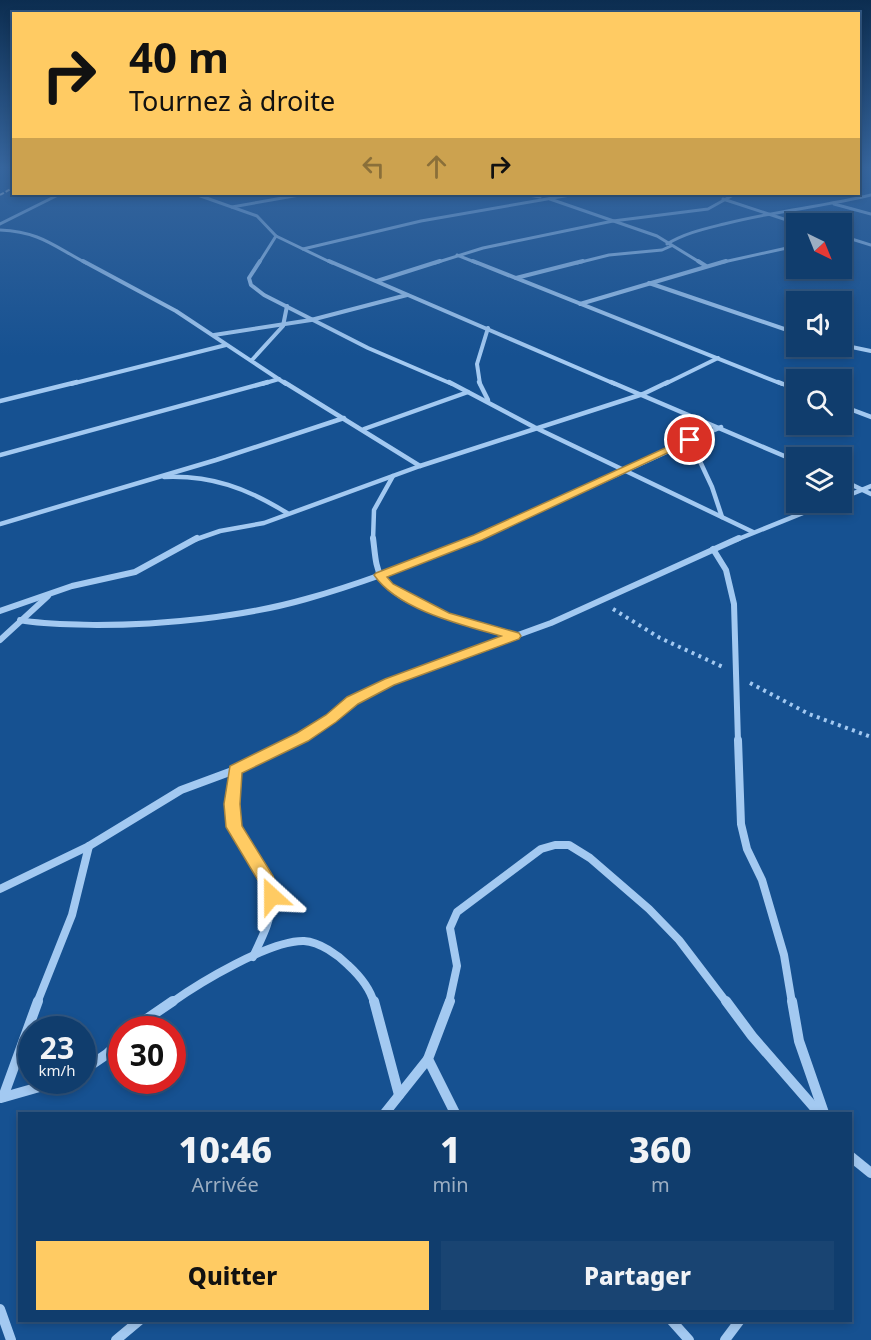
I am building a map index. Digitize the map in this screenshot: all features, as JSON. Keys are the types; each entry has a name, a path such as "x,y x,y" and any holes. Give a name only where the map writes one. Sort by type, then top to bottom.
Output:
{"street":[{"path":"24,232 37,235 176,310 279,379 364,429 420,466"},
{"path":"272,232 302,250 786,456"},
{"path":"302,250 373,232"},
{"path":"377,281 457,255 565,232"},
{"path":"644,232 657,236 706,266"},
{"path":"516,278 609,255 662,250 681,235 694,232"},
{"path":"276,236 249,278 251,285 264,295 368,348 424,370 489,402 534,428 753,532"},
{"path":"852,239 871,245"},
{"path":"579,304 706,266 786,248"},
{"path":"457,255 786,384"},
{"path":"648,283 786,330"},
{"path":"214,335 314,320 407,295"},
{"path":"252,360 283,326 287,306"},
{"path":"488,328 475,367 479,386 489,402"},
{"path":"0,401 226,345"},
{"path":"852,347 871,351"},
{"path":"0,611 50,594 135,572 197,538 220,531 253,526 393,475 643,394 718,358"},
{"path":"0,455 279,379"},
{"path":"364,429 468,392"},
{"path":"852,410 871,417"},
{"path":"0,524 227,456 344,418"},
{"path":"20,620 40,624 135,625 196,618 303,600 380,575 478,538 721,427"},
{"path":"690,440 699,463 717,494 722,517"},
{"path":"393,475 380,495 370,521 380,575 388,587 445,616 515,636"},
{"path":"148,478 195,476 229,481 287,513"},
{"path":"852,485 871,494"},
{"path":"852,494 871,486"},
{"path":"0,889 88,846 181,790 235,770 303,737 331,719 352,701 390,682 551,623 713,549 802,513"},
{"path":"713,549 726,570 734,604 741,824 747,849 762,880 784,955 799,1041 824,1112"},
{"path":"0,640 50,594"},
{"path":"235,770 232,804 234,827 267,881 272,896 271,915 253,957"},
{"path":"386,1112 428,1059 450,999 457,965 450,943 450,925 457,912 541,849 555,845 569,845 590,858 649,909 679,940 752,1036 818,1112"},
{"path":"1,1098 72,915 88,846"},
{"path":"151,1016 210,976 276,947 305,941 336,953 359,975 372,995 399,1095"},
{"path":"428,1059 454,1112"},
{"path":"1,1098 18,1093"},
{"path":"852,1158 871,1173"},
{"path":"0,1309 10,1340"},
{"path":"116,1340 138,1322"},
{"path":"673,1322 689,1340"},
{"path":"725,1340 738,1322"}],"route":[{"path":"272,896 267,881 234,827 232,804 235,770 303,737 331,719 352,701 390,682 515,636 445,616 388,587 380,575 478,538 690,440"}]}
